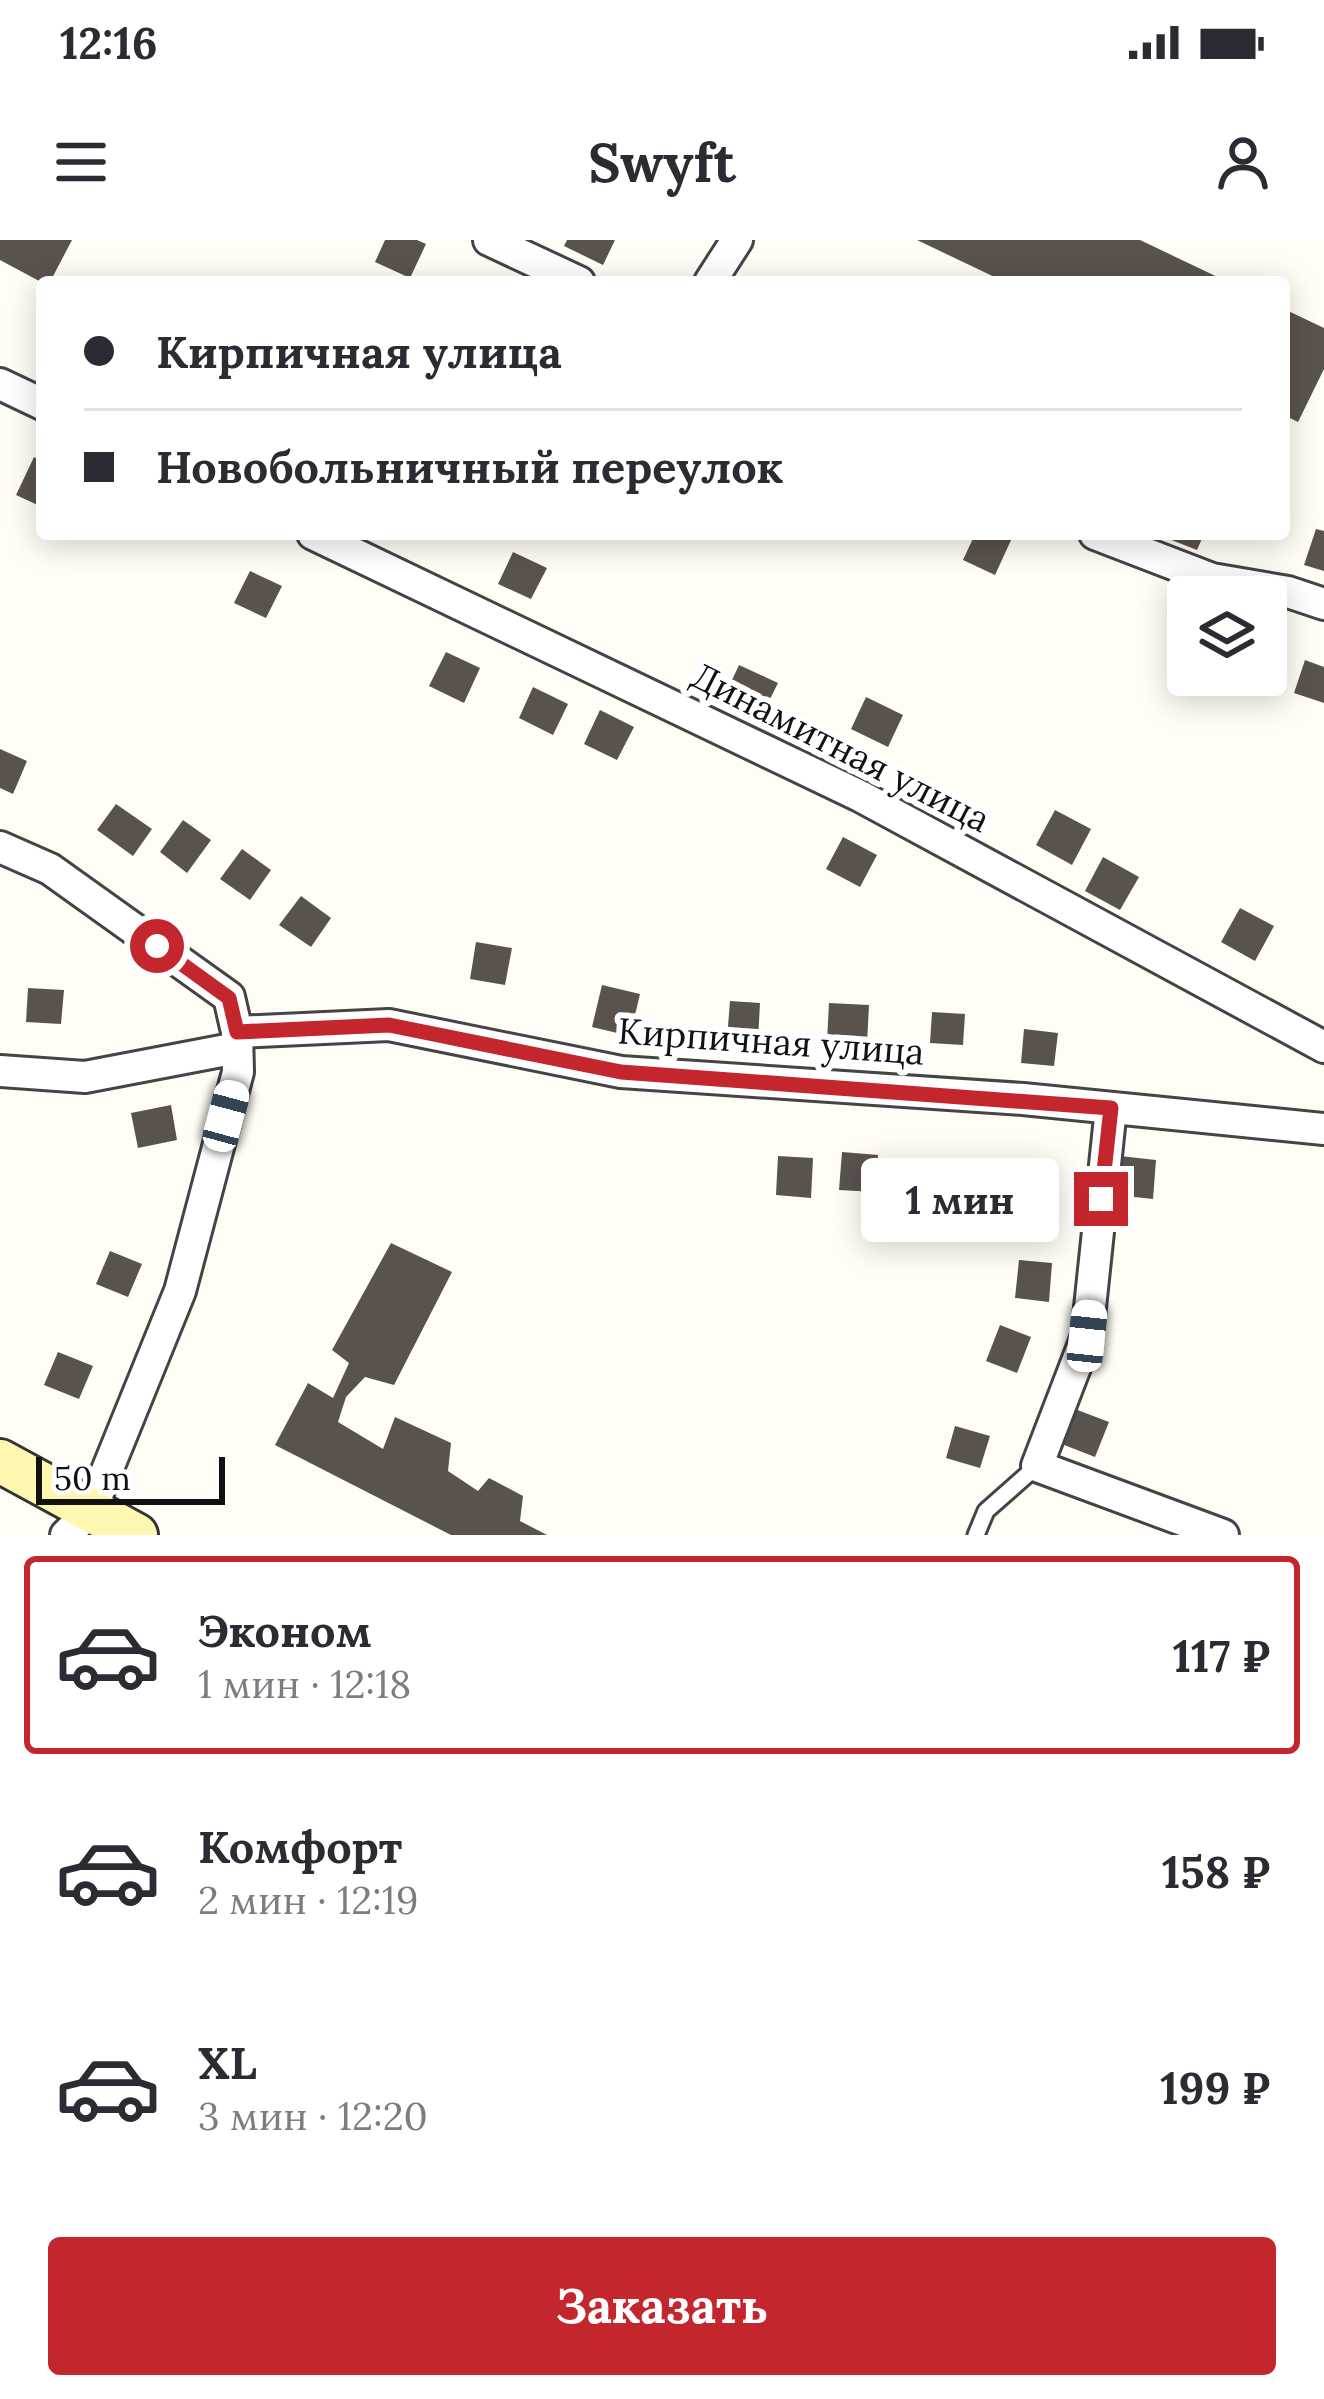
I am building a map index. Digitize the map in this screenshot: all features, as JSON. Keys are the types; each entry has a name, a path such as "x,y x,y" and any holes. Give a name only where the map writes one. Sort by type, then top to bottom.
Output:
{"street":[{"path":"489,240 566,276"},
{"path":"714,276 737,240"},
{"path":"0,384 36,401"},
{"name":"Динамитная улица","path":"327,540 860,796 1324,1047"},
{"path":"1111,540 1212,579 1288,592 1324,604"},
{"path":"0,847 50,869 229,998 237,1040 238,1072 180,1291 79,1523"},
{"name":"Кирпичная улица","path":"0,1071 85,1077 237,1040 389,1025 621,1072 1111,1108 1324,1129"},
{"path":"1111,1108 1087,1336 1037,1466 1223,1535"},
{"path":"0,1461 79,1523 136,1535"}],"lane":[{"path":"976,1535 986,1511 1037,1466"}],"building":[{"path":"0,240 72,240 53,276 36,279 0,260"},
{"path":"385,240 426,244 411,276 375,262"},
{"path":"567,240 615,240 603,265 564,246"},
{"path":"917,240 1140,240 1215,276 992,276"},
{"path":"1290,312 1324,328 1324,369 1298,422 1290,418"},
{"path":"34,457 36,458 36,504 16,495"},
{"path":"1316,529 1324,531 1324,571 1304,565"},
{"path":"972,540 1011,540 995,575 963,560"},
{"path":"1171,540 1201,540 1197,550"},
{"path":"513,552 547,568 531,599 498,584"},
{"path":"250,571 282,586 266,618 234,603"},
{"path":"446,652 480,668 464,703 429,686"},
{"path":"1305,660 1324,667 1324,703 1294,693"},
{"path":"739,665 778,683 762,715 724,697"},
{"path":"533,687 568,704 553,735 519,718"},
{"path":"866,697 903,715 888,747 851,729"},
{"path":"600,710 634,727 617,760 584,744"},
{"path":"0,749 27,761 13,794 0,788"},
{"path":"116,804 152,829 133,856 97,830"},
{"path":"1055,810 1091,829 1072,865 1036,845"},
{"path":"183,820 211,840 187,873 160,852"},
{"path":"843,837 877,855 860,887 826,869"},
{"path":"242,849 271,870 250,900 220,879"},
{"path":"1103,857 1139,877 1120,910 1085,891"},
{"path":"301,896 331,918 311,947 279,925"},
{"path":"1240,908 1274,926 1255,961 1221,942"},
{"path":"476,942 512,948 505,985 470,979"},
{"path":"602,985 640,994 630,1036 592,1027"},
{"path":"28,988 64,990 61,1024 26,1022"},
{"path":"730,1001 760,1003 758,1041 727,1039"},
{"path":"829,1003 869,1005 867,1044 827,1041"},
{"path":"932,1012 965,1014 963,1045 930,1043"},
{"path":"1024,1029 1058,1033 1054,1066 1021,1063"},
{"path":"171,1105 177,1140 138,1148 131,1113"},
{"path":"842,1152 878,1155 876,1192 839,1190"},
{"path":"778,1156 813,1158 811,1198 776,1195"},
{"path":"1120,1156 1156,1160 1153,1199 1116,1195"},
{"path":"933,1166 970,1169 967,1202 931,1200"},
{"path":"391,1243 452,1272 394,1385 365,1377 346,1397 338,1422 383,1449 395,1417 451,1443 448,1471 478,1491 489,1478 523,1496 520,1521 547,1535 451,1535 275,1445 308,1383 333,1398 349,1363 332,1350"},
{"path":"110,1251 142,1264 128,1297 96,1284"},
{"path":"1019,1260 1052,1263 1049,1302 1015,1298"},
{"path":"1000,1325 1031,1337 1017,1373 986,1361"},
{"path":"58,1352 93,1366 79,1399 44,1385"},
{"path":"1067,1406 1109,1422 1095,1457 1054,1441"},
{"path":"955,1426 990,1436 980,1468 946,1458"}],"route":[{"path":"157,946 229,998 237,1032 389,1025 621,1072 1111,1108 1101,1199"}]}
